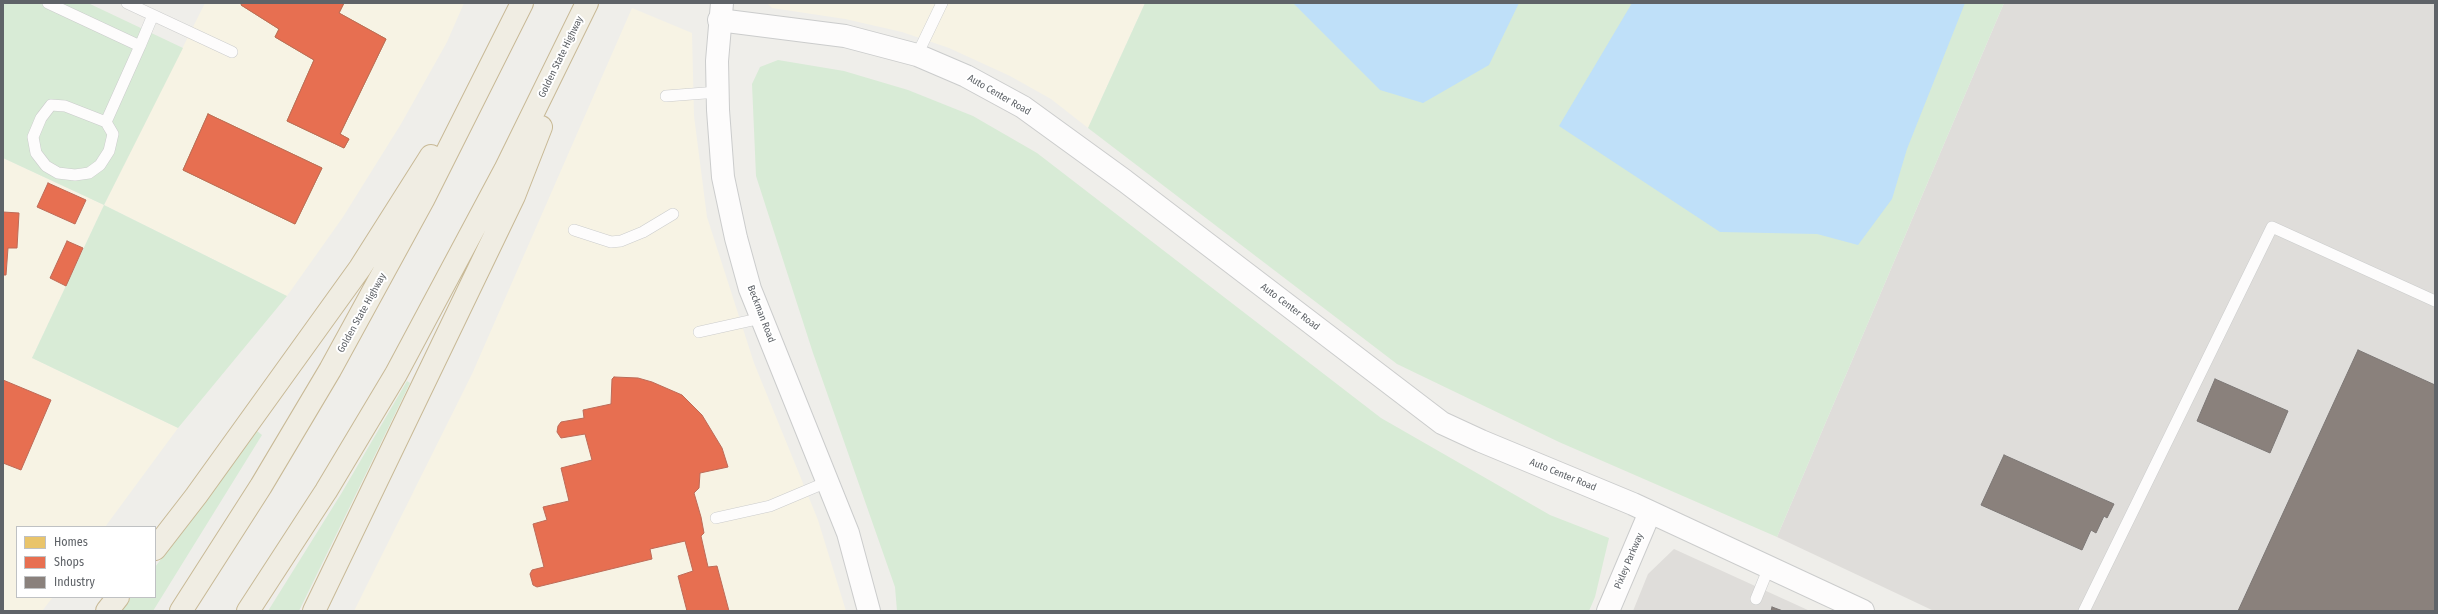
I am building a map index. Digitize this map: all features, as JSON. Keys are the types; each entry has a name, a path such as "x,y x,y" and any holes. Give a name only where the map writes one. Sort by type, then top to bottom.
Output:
{"highway":[{"name":"Golden State Highway","path":"181,611 261,486 330,370 423,200 522,3"},
{"name":"Golden State Highway","path":"248,611 326,491 396,374 505,170 587,3"},
{"path":"314,611 514,196 587,3"},
{"path":"156,548 196,496 360,268 489,66"},
{"path":"107,611 117,598"}],"street":[{"name":"Auto Center Road","path":"720,12 845,36 917,55 966,76 1023,107 1125,181 1442,423 1480,442 1650,512 1863,611"},
{"name":"Beckman Road","path":"720,12 718,92 724,177 736,238 750,289 848,533 869,611"},
{"name":"Pixley Parkway","path":"1608,611 1650,512"}],"lane":[{"path":"48,3 140,46"},
{"path":"127,3 232,52"},
{"path":"917,55 942,3"},
{"path":"106,122 153,15"},
{"path":"666,96 718,92"},
{"path":"51,106 65,106 106,122 113,134 109,150 100,165 90,173 75,175 58,173 46,166 36,153 33,137 41,118 51,106"},
{"path":"574,230 611,242 621,241 643,232 673,214"},
{"path":"2089,610 2272,227 2435,301"},
{"path":"699,332 762,318"},
{"path":"716,518 770,506 827,482"},
{"path":"1756,600 1769,567"}],"shaded area":[{"path":"205,3 464,3 447,42 401,124 343,217 287,296 104,205"},
{"path":"767,3 1145,3 1088,128 1051,99 1010,76 949,48 902,32 845,19 772,8"},
{"path":"2004,3 2435,3 2435,611 1934,611 1777,537"},
{"path":"632,8 692,33 694,116 707,217 754,363 818,520 846,611 354,611 472,374"},
{"path":"3,158 104,205 32,358 178,428 106,526 16,526 16,598 52,598 42,611 3,611"},
{"path":"1674,549 1810,611 1633,611 1648,574"}],"green space":[{"path":"3,3 88,3 183,48 104,205 3,158"},
{"path":"1145,3 2004,3 1777,537 1559,442 1397,364 1088,128"},
{"path":"778,60 844,71 908,90 973,116 1037,153 1381,418 1550,515 1609,538 1595,597 1589,611 897,611 895,587 813,353 756,176 752,84 760,67"},
{"path":"104,205 287,296 178,428 32,358"},
{"path":"407,381 410,383 299,611 268,611 341,494"},
{"path":"252,427 262,435 153,611 120,611 130,598 156,598 156,566 184,529"}],"water":[{"path":"1293,3 1519,3 1489,65 1423,103 1380,90"},
{"path":"1632,3 1965,3 1907,149 1892,199 1858,245 1817,234 1720,232 1559,126"}],"building: Homes":[{"path":"242,3 344,3 339,13 386,39 340,134 349,139 344,148 287,121 314,60 275,37 279,29 241,5"},
{"path":"208,114 322,168 295,224 183,170"}],"building: Shops":[{"path":"242,3 344,3 339,13 386,39 340,134 349,139 344,148 287,121 314,60 275,37 279,29 241,5"},
{"path":"208,114 322,168 295,224 183,170"},
{"path":"48,183 86,200 75,224 37,207"},
{"path":"3,212 19,213 17,248 8,248 6,275 3,275"},
{"path":"67,241 83,248 66,286 50,278"},
{"path":"614,377 638,378 652,382 682,395 702,415 722,448 728,467 700,473 699,488 694,493 701,517 704,533 701,536 708,567 717,566 729,611 687,611 678,576 693,571 685,541 650,549 652,559 537,587 533,585 530,574 532,570 544,567 533,524 547,520 543,507 569,501 561,468 592,460 585,434 561,438 557,432 558,426 561,422 584,418 583,410 611,404 612,379"},
{"path":"3,380 51,400 21,470 3,463"}],"building: Industry":[{"path":"2358,350 2435,385 2435,611 2238,611"},
{"path":"2215,379 2288,411 2270,453 2197,421"},
{"path":"2004,455 2114,504 2107,518 2104,516 2096,533 2091,530 2082,550 1981,505"},
{"path":"1772,607 1783,611 1771,611"}]}
